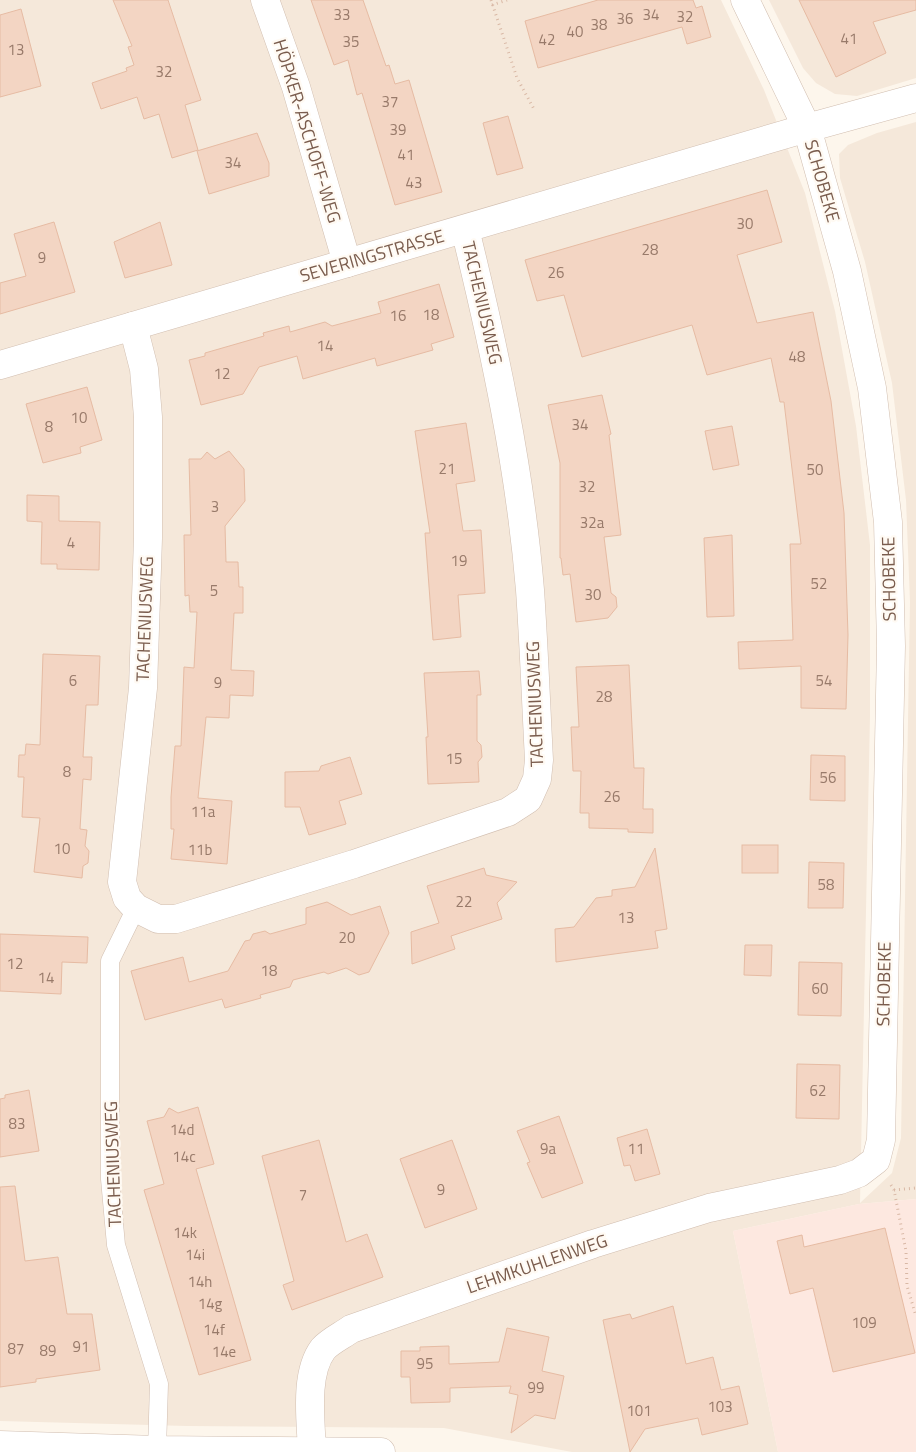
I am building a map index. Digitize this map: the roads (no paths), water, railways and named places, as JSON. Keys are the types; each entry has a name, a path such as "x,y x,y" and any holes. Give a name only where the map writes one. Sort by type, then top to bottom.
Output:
{"street":[{"name":"HÖPKER-ASCHOFF-WEG","path":"265,0 296,87 347,263"},
{"name":"SCHOBEKE","path":"744,0 807,128 847,271 872,388 888,522 891,646 881,1140 876,1160 859,1173"},
{"name":"SEVERINGSTRASSE","path":"0,365 807,128 916,98"},
{"name":"TACHENIUSWEG","path":"133,326 144,369 148,417 148,538 142,688 122,882 127,898 136,908 158,919 176,919 345,867 508,812 528,798 537,779 539,760 530,589 519,497 504,402 465,229"},
{"name":"LEHMKUHLENWEG","path":"312,1451 310,1398 313,1369 324,1349 351,1329 593,1244 700,1211 840,1180 859,1173"},
{"path":"0,1445 157,1450 382,1452"}],"lane":[{"name":"TACHENIUSWEG","path":"136,908 110,961 110,1179 116,1245 159,1384 157,1450"}]}
